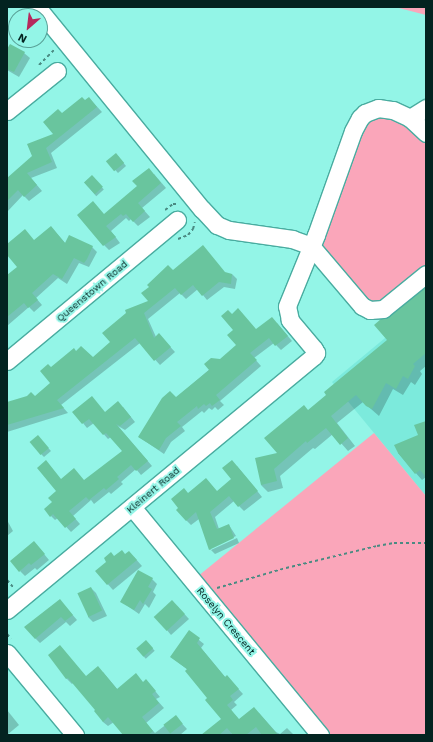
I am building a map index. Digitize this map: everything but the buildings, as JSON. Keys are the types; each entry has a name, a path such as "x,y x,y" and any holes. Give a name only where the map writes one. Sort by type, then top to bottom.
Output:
{"street":[{"path":"37,7 213,222 229,230 292,239 311,246 362,306 370,310 383,309 426,274"},
{"path":"7,111 56,71"},
{"path":"311,246 350,137 360,118 371,110 378,108 393,110 410,118 426,133"},
{"path":"410,118 426,108"},
{"name":"Queenstown Road","path":"7,361 177,220"},
{"name":"Kleinert Road","path":"10,601 132,508 299,369 316,353 290,320 287,306 311,246"},
{"name":"Roselyn Crescent","path":"132,508 320,735"},
{"path":"7,653 75,735"}],"path":[{"path":"215,589 286,568 377,546 394,543 426,543"},
{"path":"7,580 10,601"}],"shaded area":[{"path":"395,7 426,7 426,15"},
{"path":"387,112 426,138 426,270 384,303 371,305 316,247 362,120"},
{"path":"426,304 426,496 332,382"},
{"path":"374,433 426,496 426,735 320,735 192,581"}]}
